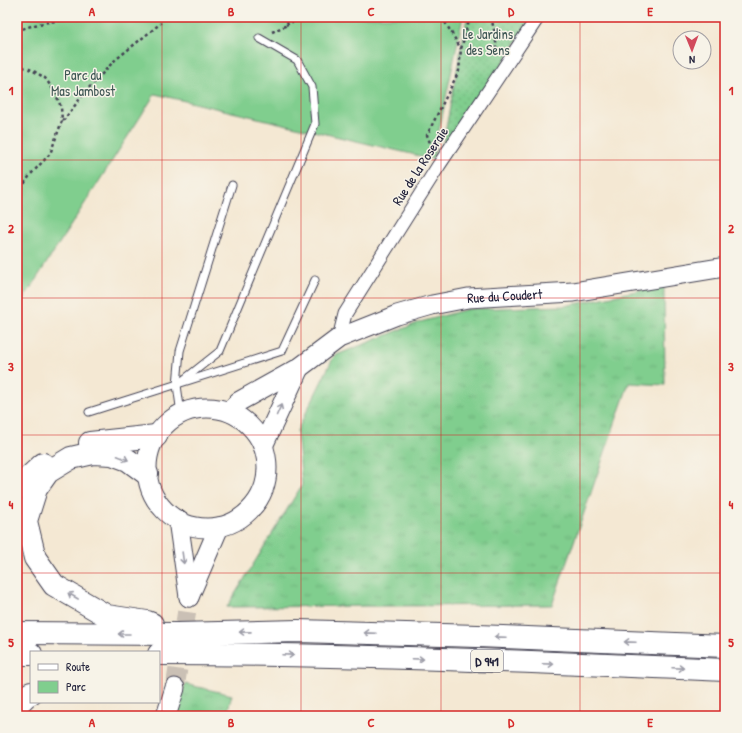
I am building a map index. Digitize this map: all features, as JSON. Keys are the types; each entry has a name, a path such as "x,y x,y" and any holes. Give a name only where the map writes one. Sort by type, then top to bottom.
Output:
{"highway":[{"path":"17,488 38,468 65,449 92,442 156,436"},
{"path":"147,474 128,460 112,454 93,454 71,458 48,472 36,489 26,521 35,558 54,586 106,616 147,622 177,634"},
{"name":"D 941","path":"17,633 177,634 298,631 725,646"},
{"path":"17,654 30,654"},
{"name":"D 941","path":"160,654 249,654 725,670"},
{"path":"160,667 193,668 249,654"},
{"path":"17,705 30,694"}],"street":[{"name":"Rue de la Roseraie","path":"339,338 345,314 440,165 538,17"},
{"name":"Rue du Coudert","path":"230,412 238,402 299,368 339,338 397,315 432,305 461,299 573,292 725,267"},
{"name":"Rue du Coudert","path":"264,446 299,368"},
{"path":"197,408 213,408 230,412 244,420 255,431 264,446 267,474 260,497 249,510 235,521 219,527 205,528 178,520 159,503 152,492 147,474 148,454 156,436 167,423 181,414 197,408"},
{"path":"178,520 189,598 219,527"},
{"path":"166,716 175,688"}],"lane":[{"path":"177,385 220,351 315,124 312,87 297,60 259,38"},
{"path":"181,414 177,385 180,351 232,185"},
{"path":"89,412 282,351 315,280"}],"path":[{"path":"17,31 33,24 69,19 132,19 128,17"},
{"path":"285,26 290,17"},
{"path":"259,38 302,17"},
{"path":"442,17 461,49"},
{"path":"440,165 427,135 459,71 461,49 470,17"},
{"path":"491,17 496,38 494,82"},
{"path":"17,194 31,174 50,154 62,121 86,91 114,61 162,23"},
{"path":"17,65 32,70 45,78 55,92 61,107 62,121"}],"green space":[{"name":"Parc du Mas Jambost","path":"17,17 463,17 433,159 155,94 17,309"},
{"name":"Le Jardins des Sens","path":"467,17 532,17 439,165"},
{"path":"664,285 665,385 629,383 552,605 227,607 302,485 297,431 334,356 420,322 468,309 565,306"},
{"path":"185,684 232,695 226,716 176,716"}],"tunnel":[{"path":"175,688 189,597"}]}
